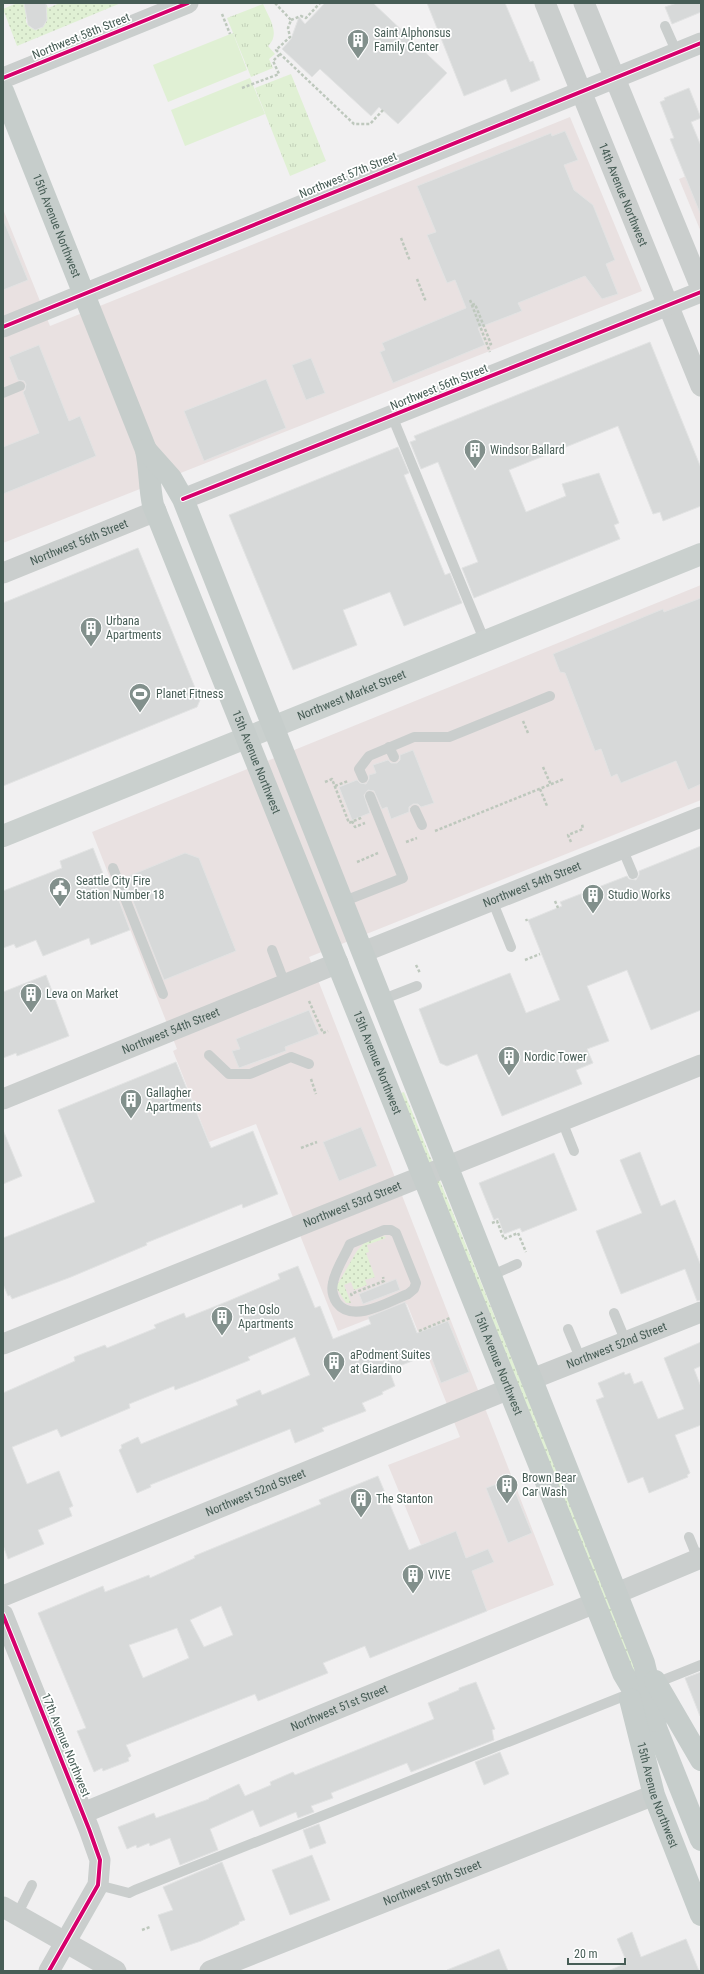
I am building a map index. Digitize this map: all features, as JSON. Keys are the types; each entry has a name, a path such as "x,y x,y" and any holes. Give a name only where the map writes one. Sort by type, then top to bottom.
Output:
{"main road":[{"name":"15th Avenue Northwest","path":"3,91 146,450 150,468 150,491 156,511 623,1672 657,1730 701,1840"},
{"name":"15th Avenue Northwest","path":"146,450 171,478 183,499 644,1663 653,1700 657,1730"},
{"name":"Northwest Market Street","path":"3,836 701,554"},
{"name":"15th Avenue Northwest","path":"644,1663 701,1760"},
{"name":"15th Avenue Northwest","path":"623,1672 654,1795 701,1916"}],"street":[{"name":"Northwest 58th Street","path":"3,78 188,3"},
{"name":"14th Avenue Northwest","path":"545,3 701,386"},
{"path":"584,3 701,288"},
{"name":"Northwest 57th Street","path":"3,327 701,43"},
{"name":"Northwest 56th Street","path":"183,499 701,292"},
{"name":"Northwest 56th Street","path":"3,573 156,511"},
{"name":"Northwest 54th Street","path":"362,952 701,817"},
{"name":"Northwest 54th Street","path":"3,1099 338,963"},
{"name":"Northwest 53rd Street","path":"3,1344 701,1065"},
{"name":"Northwest 52nd Street","path":"532,1379 701,1312"},
{"name":"Northwest 52nd Street","path":"3,1596 509,1389"},
{"path":"617,1593 700,1559"},
{"name":"Northwest 51st Street","path":"83,1813 595,1602"},
{"name":"17th Avenue Northwest","path":"3,1615 12,1652 83,1813 100,1860 98,1885"},
{"name":"Northwest 50th Street","path":"210,1971 654,1795"},
{"path":"49,1971 98,1885"},
{"path":"10,1911 116,1971"}],"lane":[{"path":"666,26 677,53"},
{"path":"3,392 20,386"},
{"path":"392,416 485,642"},
{"path":"358,778 359,769 369,756 390,747 414,738 449,737 550,696"},
{"path":"390,747 394,757"},
{"path":"342,902 403,878 370,796"},
{"path":"415,810 422,825"},
{"path":"622,848 633,874"},
{"path":"113,868 163,994"},
{"path":"492,900 511,947"},
{"path":"272,950 285,984"},
{"path":"381,1000 417,986"},
{"path":"209,1055 229,1074 250,1074 291,1057 309,1064"},
{"path":"562,1121 574,1151"},
{"path":"384,1230 391,1230 396,1233 405,1254 416,1283 414,1289 408,1294 362,1312 354,1313 346,1311 334,1299 333,1282 350,1244 384,1230"},
{"path":"490,1276 517,1264"},
{"path":"614,1313 626,1342"},
{"path":"568,1329 581,1360"},
{"path":"689,1537 700,1559"},
{"path":"656,1683 701,1665"},
{"path":"98,1885 129,1892 136,1890 628,1694"},
{"path":"10,1911 32,1885"}],"path":[{"path":"275,3 291,20"},
{"path":"320,3 306,18 301,16 291,20 288,28 290,37 276,50 354,124 370,124 383,110"},
{"path":"222,14 230,34"},
{"path":"242,88 279,74 274,61 280,54"},
{"path":"401,238 410,261"},
{"path":"417,279 426,302"},
{"path":"470,300 472,305 475,304 491,344 488,345 490,352"},
{"path":"543,767 550,784"},
{"path":"335,786 358,778"},
{"path":"325,782 332,779 349,823 352,822 355,827 366,823"},
{"path":"428,834 564,779"},
{"path":"540,789 547,806"},
{"path":"571,842 568,835 583,829 582,824"},
{"path":"406,842 420,836"},
{"path":"357,862 379,853"},
{"path":"555,902 558,908"},
{"path":"525,960 540,954"},
{"path":"309,1001 323,1033 328,1031"},
{"path":"311,1079 316,1094"},
{"path":"301,1148 317,1142"},
{"path":"492,1223 497,1221 504,1239 518,1233 526,1252"},
{"path":"354,1301 351,1294 384,1281 383,1277"},
{"path":"419,1331 450,1318"},
{"path":"142,1930 150,1927"}],"shaded area":[{"path":"570,117 642,291 3,543 3,209 50,326"},
{"path":"701,170 701,232 679,179"},
{"path":"701,585 701,800 309,957 554,1585 487,1611 456,1532 421,1545 388,1465 460,1437 407,1304 338,1331 256,1124 209,1142 173,1051 177,1049 92,832"}],"green space":[{"path":"17,3 23,3 26,10 26,22 29,26 39,29 45,25 47,16 41,7 47,5 48,8 60,3 121,3 17,46 3,9"},
{"path":"263,4 271,20 274,31 272,41 268,46 275,54 269,59 273,68 251,77 227,18"},
{"path":"233,33 247,70 168,102 153,65"},
{"path":"291,74 326,161 290,176 255,88"},
{"path":"250,78 265,114 185,146 171,110"},
{"path":"404,1092 640,1676 632,1679 398,1094"},
{"path":"384,1236 386,1238 367,1245 369,1252 366,1253 375,1277 365,1280 367,1285 354,1290 351,1282 344,1285 351,1303 346,1303 336,1287 357,1251 364,1243"}],"building":[{"path":"24,3 46,3 47,20 43,27 35,30 28,25"},
{"name":"Saint Alphonsus Family Center","path":"325,3 373,3 447,73 398,124 379,107 371,116 320,69 312,77 282,49 291,39 299,17 305,24"},
{"path":"427,3 505,3 530,62 533,61 540,80 511,92 506,79 464,96"},
{"path":"677,3 701,3 701,12 672,24 665,7"},
{"path":"689,88 701,118 691,122 701,146 700,213 670,139 674,138 660,102 665,100 664,98"},
{"path":"565,131 578,160 564,165 574,190 593,205 615,260 606,264 618,294 602,299 585,276 518,303 522,311 478,328 485,345 393,383 380,352 385,350 382,343 466,308 455,280 447,283 427,235 436,232 417,186 551,133 552,136"},
{"path":"3,219 28,280 3,290"},
{"name":"Windsor Ballard","path":"650,342 701,468 701,506 663,521 660,512 653,514 618,426 509,470 526,512 566,496 562,484 599,473 619,523 614,525 620,539 474,598 462,568 478,562 438,462 421,469 410,442 416,440 414,436"},
{"path":"39,345 69,421 80,416 96,456 3,494 3,447 39,433 23,392 26,384 24,381 18,380 9,357"},
{"path":"311,358 325,393 306,400 292,365"},
{"path":"266,379 286,428 204,461 184,411"},
{"path":"398,447 409,473 404,475 445,575 450,573 462,603 404,626 390,592 343,610 357,645 293,670 229,515"},
{"name":"Urbana Apartments","path":"138,548 200,700 197,707 3,786 3,603"},
{"path":"701,598 701,784 688,790 676,761 621,783 617,774 611,777 601,749 595,751 565,673 560,672 553,654 663,609 664,612"},
{"path":"413,750 434,803 421,807 418,804 413,804 409,807 409,812 391,819 387,807 382,809 374,791 368,790 364,795 370,813 352,820 339,787 357,780 360,783 366,784 369,779 369,775 376,773 373,765 388,760 391,763 397,763 400,760 400,755"},
{"path":"701,846 701,1010 651,1030 627,970 587,986 609,1041 587,1049 593,1063 576,1070 582,1084 502,1116 477,1054 447,1066 440,1063 419,1009 510,973 526,1013 560,1000 528,920 562,906 560,902 627,876 629,879 636,880 639,875 639,871"},
{"path":"93,848 107,884 112,882 130,930 91,945 89,938 43,956 36,940 16,948 14,944 3,948 3,891 62,868 60,861"},
{"path":"185,853 199,858 236,951 164,980 124,878"},
{"name":"Leva on Market","path":"46,975 69,1036 17,1056 16,1053 3,1058 3,992"},
{"path":"309,1010 319,1034 285,1047 286,1051 239,1068 232,1051 240,1049 236,1039"},
{"path":"176,1062 211,1148 253,1131 278,1194 243,1208 242,1204 146,1243 147,1245 71,1277 12,1299 10,1295 8,1296 3,1284 3,1238 95,1202 58,1110"},
{"path":"361,1127 377,1166 339,1181 323,1142"},
{"path":"3,1130 22,1176 3,1184"},
{"path":"640,1152 661,1206 675,1200 701,1266 701,1300 697,1301 685,1269 621,1294 596,1231 642,1213 620,1160"},
{"path":"554,1153 577,1210 522,1232 520,1228 504,1234 498,1218 494,1220 479,1183"},
{"path":"298,1266 315,1308 320,1306 333,1339 371,1324 368,1317 405,1302 417,1333 448,1321 469,1372 441,1383 430,1354 389,1370 395,1386 382,1392 383,1394 362,1403 366,1411 322,1428 324,1431 295,1443 290,1429 150,1485 151,1487 137,1493 119,1450 122,1448 121,1445 138,1437 141,1444 238,1405 236,1400 260,1390 262,1395 310,1375 295,1337 248,1357 250,1360 201,1380 175,1390 174,1386 129,1404 130,1408 61,1437 57,1429 12,1447 27,1484 59,1471 73,1506 69,1508 72,1516 38,1530 44,1544 8,1559 3,1545 3,1393 75,1361 74,1357 105,1345 107,1348 156,1328 154,1325 184,1313 186,1318 226,1302 280,1279 278,1274"},
{"path":"396,1279 400,1290 363,1304 359,1294"},
{"path":"701,1342 701,1366 694,1369 701,1387 701,1425 675,1435 690,1473 687,1475 688,1477 649,1493 643,1477 628,1483 596,1400 604,1397 598,1383 624,1372 625,1375 630,1373 634,1384 642,1381 658,1419 684,1409 664,1358"},
{"path":"378,1476 409,1550 456,1531 466,1558 488,1549 494,1562 472,1571 487,1611 370,1658 365,1646 323,1663 328,1673 258,1701 255,1694 126,1745 131,1756 128,1758 129,1761 103,1771 102,1768 94,1772 77,1731 86,1728 38,1613 103,1586 105,1592 149,1575 150,1578 195,1558 194,1556 321,1504 319,1500","holes":["221,1606 233,1635 204,1647 190,1620","177,1628 189,1658 143,1678 129,1645"]},
{"name":"Brown Bear Car Wash","path":"510,1479 532,1533 508,1543 486,1488"},
{"path":"701,1672 701,1716 700,1716 685,1678"},
{"path":"476,1682 495,1729 492,1730 494,1740 411,1772 407,1763 331,1793 333,1798 311,1806 314,1812 298,1818 296,1812 260,1827 253,1810 210,1829 218,1850 180,1865 170,1838 150,1846 149,1843 137,1848 136,1845 127,1849 118,1827 154,1813 156,1818 209,1799 239,1784 245,1796 271,1785 270,1782 293,1772 295,1775 434,1719 428,1703 459,1690 459,1688"},
{"path":"500,1752 509,1774 484,1785 475,1762"},
{"path":"319,1824 326,1843 310,1849 303,1830"},
{"path":"312,1855 330,1900 290,1915 272,1870"},
{"path":"222,1862 245,1920 201,1941 171,1951 158,1915 173,1910 163,1887"},
{"path":"632,1932 641,1957 686,1939 699,1971 608,1971 627,1963 617,1939"},
{"path":"499,1949 508,1971 447,1971 447,1970"}],"cycle path":[{"path":"3,78 188,3"},
{"path":"3,327 701,43"},
{"path":"183,499 701,292"},
{"path":"3,1615 100,1860 98,1885 49,1971"}],"place":[{"name":"Saint Alphonsus Family Center","path":"358,60"},
{"name":"Windsor Ballard","path":"475,470"},
{"name":"Urbana Apartments","path":"91,648"},
{"name":"Planet Fitness","path":"140,714"},
{"name":"Seattle City Fire Station Number 18","path":"60,908"},
{"name":"Studio Works","path":"593,914"},
{"name":"Leva on Market","path":"31,1014"},
{"name":"Nordic Tower","path":"509,1076"},
{"name":"Gallagher Apartments","path":"131,1120"},
{"name":"The Oslo Apartments","path":"222,1336"},
{"name":"aPodment Suites at Giardino","path":"334,1382"},
{"name":"Brown Bear Car Wash","path":"507,1504"},
{"name":"The Stanton","path":"361,1518"},
{"name":"VIVE","path":"413,1594"}]}
